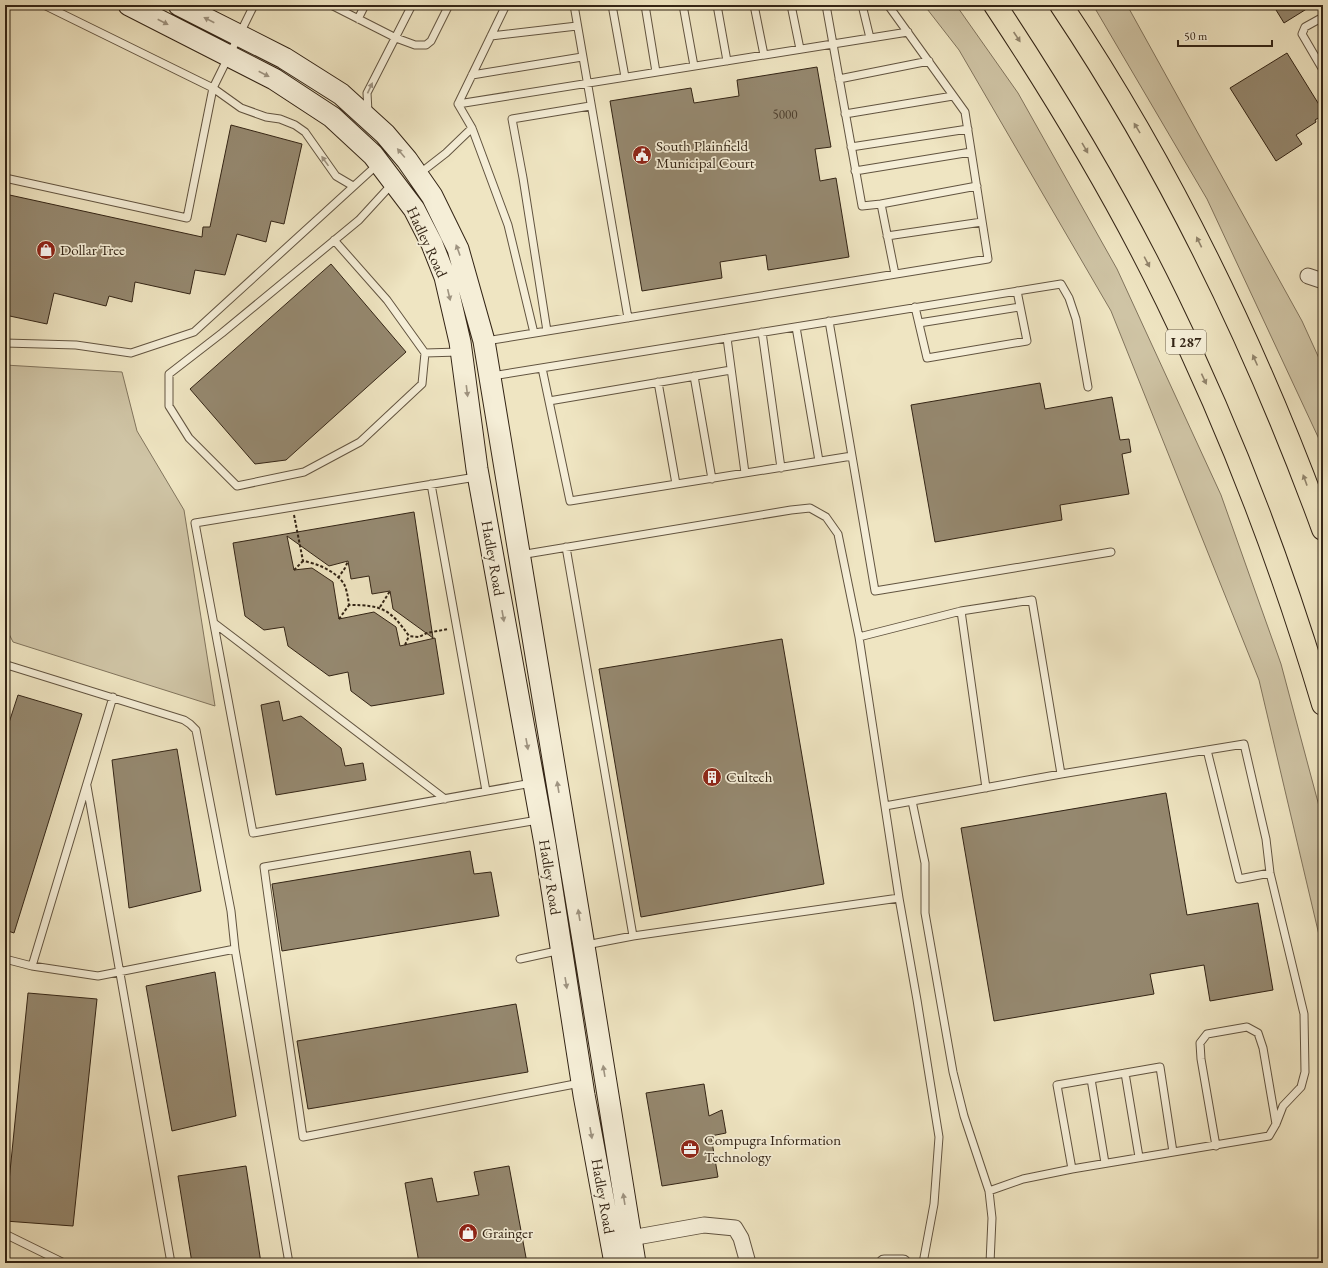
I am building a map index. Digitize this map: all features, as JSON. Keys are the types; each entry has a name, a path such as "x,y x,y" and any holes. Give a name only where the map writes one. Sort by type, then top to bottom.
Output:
{"highway":[{"name":"I 287","path":"995,5 1038,69 1085,147 1171,308 1208,387 1242,467 1295,613 1323,704"},
{"path":"1061,5 1086,43 1145,141 1197,239 1251,350 1299,464 1323,529"}],"main road":[{"name":"Hadley Road","path":"129,5 274,79 332,117 373,155 414,209 432,244 445,277 461,347 478,477 534,783 582,1082 615,1263"},
{"name":"Hadley Road","path":"179,5 284,58 341,94 385,134 407,160 432,196 458,249 484,341 635,1263"},
{"path":"461,347 484,341"}],"street":[{"path":"1308,276 1323,281"},
{"path":"631,1238 704,1225 735,1228 741,1238 748,1263"},
{"path":"884,1263 903,1263"}],"lane":[{"path":"44,5 213,88 241,108 266,117 280,119 295,125 305,132 336,176 353,186"},
{"path":"5,178 188,218 213,88 254,5"},
{"path":"331,5 396,38 415,45 426,45 431,41 449,5"},
{"path":"358,19 365,5"},
{"path":"374,125 367,111 367,93 412,5"},
{"path":"458,104 506,5"},
{"path":"574,5 586,83 628,318"},
{"path":"612,5 625,77"},
{"path":"645,5 656,72"},
{"path":"683,5 694,66"},
{"path":"717,5 727,61"},
{"path":"754,5 764,55"},
{"path":"791,5 800,49"},
{"path":"826,5 862,206 881,204 977,186"},
{"path":"862,5 870,38"},
{"path":"484,341 988,259 965,112 888,5"},
{"path":"1323,17 1306,27 1302,34 1320,57 1323,70"},
{"path":"491,36 577,26"},
{"path":"458,104 908,32"},
{"path":"472,75 582,57"},
{"path":"839,79 928,61"},
{"path":"845,114 953,96"},
{"path":"458,104 472,128 508,225 534,333"},
{"path":"547,331 523,178 512,119 590,106"},
{"path":"417,176 446,153 472,128"},
{"path":"851,147 968,129"},
{"path":"855,171 971,152"},
{"path":"5,343 76,345 131,353 194,332 379,163"},
{"path":"334,240 387,300 425,352 422,384 360,442 304,472 237,486 189,438 169,406 169,374 222,333 334,240 359,220 393,182"},
{"path":"881,204 895,274"},
{"path":"887,236 982,222"},
{"path":"490,376 1060,284 1069,298 1076,319 1088,386"},
{"path":"915,307 927,358 1027,341 1017,291"},
{"path":"919,323 1020,307"},
{"path":"829,321 875,591 1111,552"},
{"path":"796,326 819,461"},
{"path":"762,332 781,468"},
{"path":"727,338 745,473"},
{"path":"425,352 461,347"},
{"path":"542,368 570,501 852,456"},
{"path":"549,401 731,370"},
{"path":"694,376 712,478"},
{"path":"658,382 676,484"},
{"path":"478,477 195,523 253,833 534,783"},
{"path":"431,484 486,791"},
{"path":"520,555 810,508 826,517 838,534 859,637 898,898 917,1000 939,1137 934,1204 923,1263"},
{"path":"566,547 633,936"},
{"path":"859,637 961,611 1032,600 1061,774"},
{"path":"961,611 986,788"},
{"path":"214,623 446,799"},
{"path":"5,665 184,720 196,730 231,911 235,949 289,1263"},
{"path":"32,966 113,697"},
{"path":"885,806 1061,774 1244,744 1266,839 1270,873 1304,1014 1305,1072 1302,1087 1283,1106 1276,1124 1269,1136 1072,1169 1023,1180 989,1191"},
{"path":"1207,750 1239,879 1270,873"},
{"path":"87,786 172,1263"},
{"path":"912,801 925,863 925,913 953,1072 964,1116 989,1191 992,1218 990,1263"},
{"path":"540,819 264,867 303,1137 582,1082"},
{"path":"584,946 633,936 898,898"},
{"path":"5,959 32,966 98,976 235,949"},
{"path":"520,959 561,950"},
{"path":"1216,1146 1201,1060 1200,1043 1207,1034 1247,1027 1258,1033 1263,1048 1276,1124"},
{"path":"1072,1169 1057,1085 1160,1067 1173,1152"},
{"path":"1125,1073 1139,1157"},
{"path":"1091,1079 1105,1163"},
{"path":"5,1234 64,1263"}],"path":[{"path":"292,507 303,561"},
{"path":"294,570 303,561"},
{"path":"303,561 310,562 326,569 343,583 348,595 349,605 339,619"},
{"path":"338,578 348,561"},
{"path":"380,607 390,590"},
{"path":"349,605 380,607 393,616 409,636 419,637 427,633 457,627"},
{"path":"405,644 409,636"}],"shaded area":[{"path":"924,5 956,5 1018,93 1117,269 1221,495 1281,664 1323,821 1323,952 1259,680 1111,311 959,50"},
{"path":"1093,5 1127,5 1302,321 1323,367 1323,452 1319,439 1207,199"},
{"path":"5,365 122,372 137,431 184,510 215,706 13,642 5,626"}],"building":[{"path":"1273,5 1313,5 1284,23"},
{"path":"1287,53 1323,111 1323,115 1315,120 1316,122 1296,135 1302,144 1276,161 1230,88"},
{"path":"817,67 831,147 815,149 820,181 836,178 849,257 768,270 766,255 720,262 722,278 642,291 610,101 691,88 694,103 739,96 737,80"},
{"path":"231,125 302,144 284,224 271,221 266,242 237,234 225,275 195,270 190,294 135,282 132,302 109,296 106,306 54,293 47,324 5,315 5,194 202,237 203,227 210,227"},
{"path":"331,264 406,352 286,460 255,464 190,389"},
{"path":"1040,383 1045,409 1112,397 1120,440 1129,439 1131,452 1122,454 1129,494 1060,505 1062,520 935,542 911,405"},
{"path":"414,512 433,638 393,609 390,591 372,594 369,576 351,579 348,561 329,566 287,536 294,570 312,568 333,582 339,619 374,612 396,627 400,646 435,638 444,694 371,706 351,691 348,672 329,676 288,646 284,627 264,630 245,616 233,543"},
{"name":"Cultech","path":"782,639 824,884 641,917 599,669"},
{"path":"18,695 82,714 14,933 5,930 5,735"},
{"path":"279,701 283,721 301,716 341,748 345,766 363,763 366,780 276,795 261,705"},
{"path":"177,749 201,891 129,908 112,760"},
{"path":"1166,793 1187,915 1258,903 1273,990 1210,1001 1204,965 1150,974 1154,994 994,1021 961,828"},
{"path":"470,851 474,874 491,872 499,916 282,951 272,884"},
{"path":"215,972 236,1116 172,1131 146,986"},
{"path":"28,993 97,999 73,1226 5,1221"},
{"path":"516,1004 528,1072 308,1109 297,1041"},
{"path":"704,1084 709,1116 722,1110 726,1133 711,1136 718,1177 662,1186 646,1093"},
{"path":"246,1166 261,1263 192,1263 178,1176"},
{"name":"Grainger","path":"509,1166 527,1263 419,1263 405,1183 432,1178 437,1202 479,1195 474,1172"}],"place":[{"name":"South Plainfield Municipal Court","path":"642,155"},
{"name":"Dollar Tree","path":"46,250"},
{"name":"Cultech","path":"712,777"},
{"name":"Compugra Information Technology","path":"690,1149"},
{"name":"Grainger","path":"468,1233"}]}
